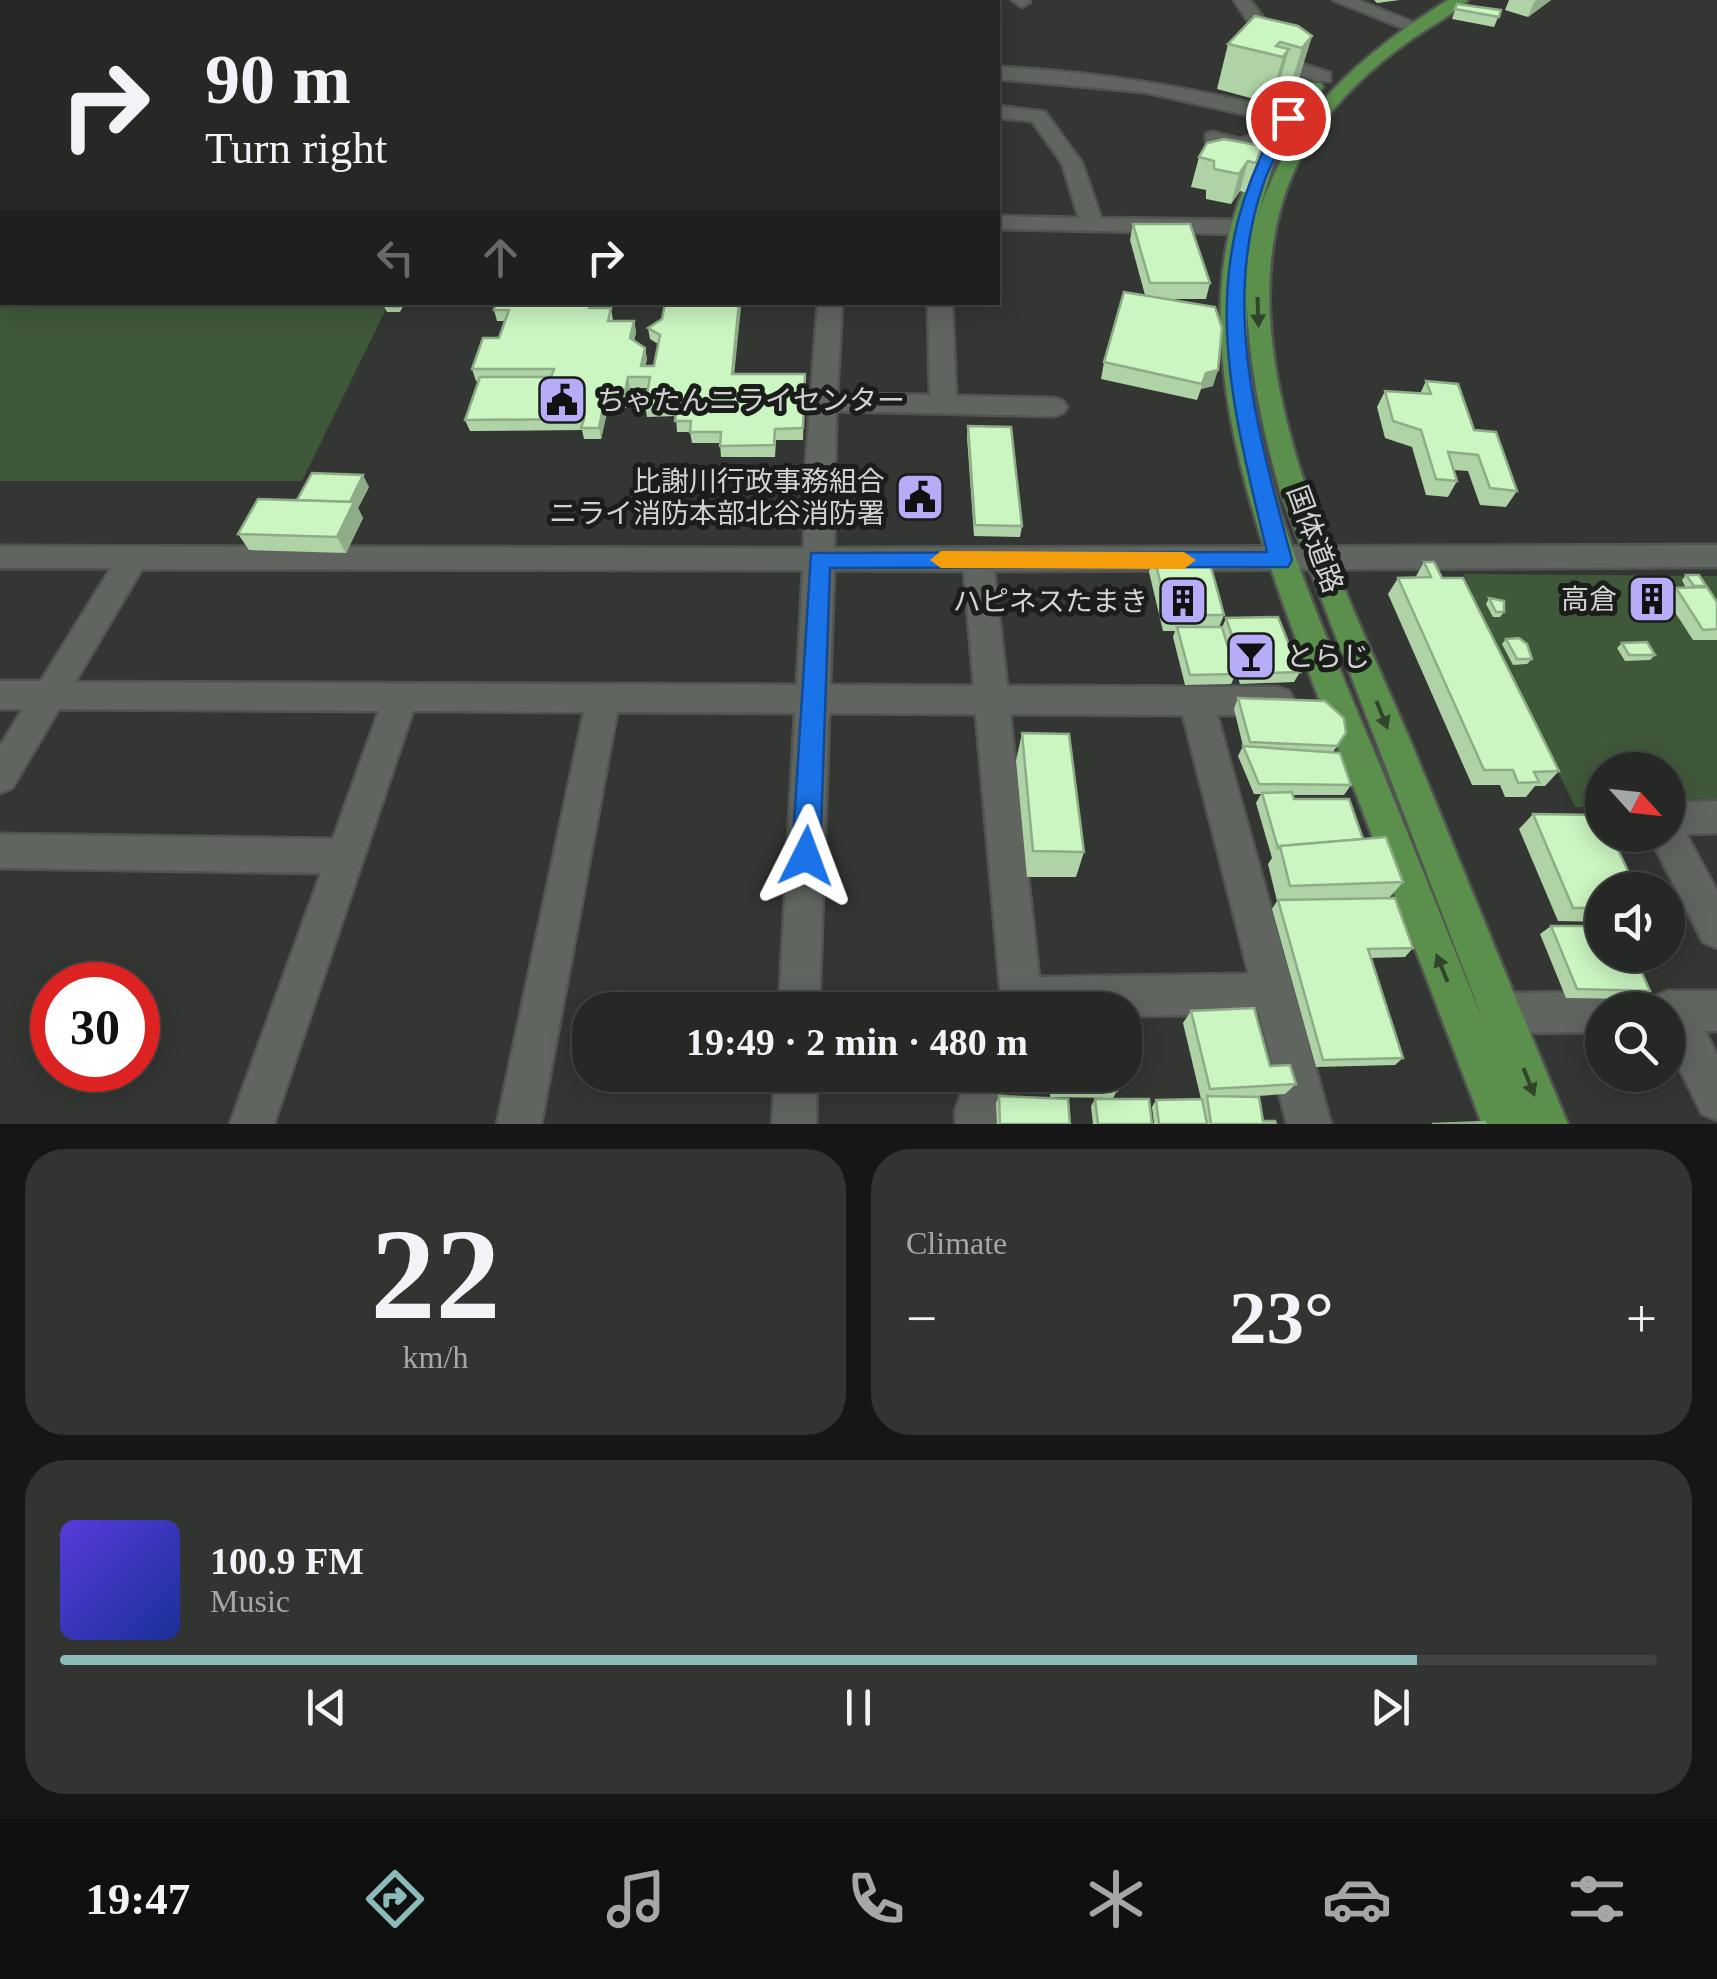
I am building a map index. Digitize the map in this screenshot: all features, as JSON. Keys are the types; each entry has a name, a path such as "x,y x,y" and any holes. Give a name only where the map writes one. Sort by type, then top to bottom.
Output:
{"main road":[{"name":"国体道路","path":"1433,0 1360,67 1310,124 1282,178 1265,228 1258,281 1261,353 1271,407 1320,560 1546,1124"},
{"name":"国体道路","path":"1460,0 1406,24 1323,77 1288,118 1258,177 1243,227 1235,294 1242,398 1254,464 1280,560 1504,1124"}],"street":[{"path":"1242,0 1258,24 1270,59 1323,77"},
{"path":"1341,0 1406,24"},
{"path":"1000,73 1118,81 1197,94 1288,118"},
{"path":"1000,112 1038,116 1072,163 1092,224"},
{"path":"1213,138 1241,145 1250,142"},
{"path":"1000,223 1243,227"},
{"path":"800,992 830,305"},
{"path":"940,305 943,404"},
{"path":"823,402 1054,408"},
{"path":"0,556 1320,560 1717,556"},
{"path":"0,778 134,557"},
{"path":"978,560 1017,992"},
{"path":"0,694 402,694 814,701 1196,699 1338,704"},
{"path":"252,1124 402,694"},
{"path":"518,1124 604,699"},
{"path":"1196,699 1309,1124"},
{"path":"1685,818 1717,818"},
{"path":"0,851 347,856"},
{"path":"1677,852 1717,929"},
{"path":"1142,999 1274,994"},
{"path":"1685,1011 1717,1012"},
{"path":"1500,1012 1585,1012"},
{"path":"1685,1039 1717,1099"},
{"path":"794,1124 795,1092"},
{"path":"978,1124 976,1111 983,1092"}],"green space":[{"path":"0,305 388,305 302,481 0,481"},
{"path":"1463,574 1717,576 1717,808 1685,808 1685,752 1585,752 1585,807 1575,807"}],"building":[{"path":"1457,4 1501,10 1499,17 1455,9"},
{"path":"1255,16 1298,26 1312,36 1302,48 1280,42 1276,46 1289,49 1283,57 1228,44"},
{"path":"1224,139 1262,146 1256,163 1248,161 1239,174 1214,169 1214,161 1199,157 1207,143"},
{"path":"1133,224 1190,224 1210,283 1150,283"},
{"path":"1124,292 1215,307 1222,328 1218,370 1206,373 1202,384 1104,362"},
{"path":"495,305 611,308 608,321 634,321 630,338 645,348 641,366 654,366 660,335 648,328 662,319 665,305 739,305 732,374 805,374 803,428 775,429 774,445 720,446 721,432 690,432 691,421 675,421 677,405 645,405 650,377 628,377 624,397 605,397 599,428 581,428 584,419 465,420 480,377 551,377 554,369 472,369 483,338 499,338 509,310 494,310"},
{"path":"1426,381 1458,384 1474,430 1496,432 1517,491 1490,488 1478,455 1448,452 1457,481 1436,479 1421,430 1393,421 1385,391 1431,394"},
{"path":"968,426 1011,427 1022,526 975,525"},
{"path":"312,473 363,475 350,502 297,500"},
{"path":"258,499 354,502 337,537 238,534"},
{"path":"1154,556 1208,556 1224,615 1168,615"},
{"path":"1424,562 1434,562 1442,578 1463,578 1559,771 1534,772 1539,782 1518,783 1513,770 1484,770 1398,578 1431,577"},
{"path":"1686,575 1699,575 1706,586 1694,586"},
{"path":"1643,585 1662,586 1670,601 1651,601"},
{"path":"1707,587 1717,602 1717,629 1703,630 1676,588"},
{"path":"1489,598 1504,601 1504,612 1496,612"},
{"path":"1278,617 1300,672 1245,674 1226,618"},
{"path":"1177,627 1222,627 1236,674 1190,675"},
{"path":"1519,638 1527,644 1532,659 1517,659 1506,639"},
{"path":"1647,642 1655,655 1629,655 1622,643"},
{"path":"1238,698 1325,701 1344,718 1346,733 1337,746 1250,742"},
{"path":"1022,733 1069,734 1084,852 1033,851"},
{"path":"1243,746 1340,753 1351,785 1259,784"},
{"path":"1292,792 1294,799 1349,799 1363,839 1278,848 1262,793"},
{"path":"1533,814 1585,815 1585,852 1619,852 1628,872 1585,872 1585,908 1573,908"},
{"path":"1386,837 1403,882 1290,886 1280,846"},
{"path":"1395,898 1413,948 1368,949 1403,1058 1323,1060 1278,900"},
{"path":"1551,926 1585,926 1585,972 1642,972 1650,991 1577,989"},
{"path":"1254,1008 1270,1066 1290,1065 1296,1084 1210,1089 1191,1011"},
{"path":"999,1096 1068,1099 1070,1124 1000,1124"},
{"path":"1207,1096 1259,1097 1263,1121 1276,1124 1211,1124"},
{"path":"1095,1099 1149,1099 1152,1124 1098,1124"},
{"path":"1202,1099 1207,1124 1159,1124 1156,1100"}],"slow traffic":[{"path":"941,560 1184,560"}],"place":[{"name":"ちゃたんニライセンター","path":"562,400"},
{"name":"比謝川行政事務組合 ニライ消防本部北谷消防署","path":"920,497"},
{"name":"高倉","path":"1652,599"},
{"name":"ハピネスたまき","path":"1183,601"},
{"name":"とらじ","path":"1251,656"}],"route":[{"path":"806,856 819,559 1280,560 1244,415 1236,347 1236,277 1243,227 1258,177 1288,118"}]}
